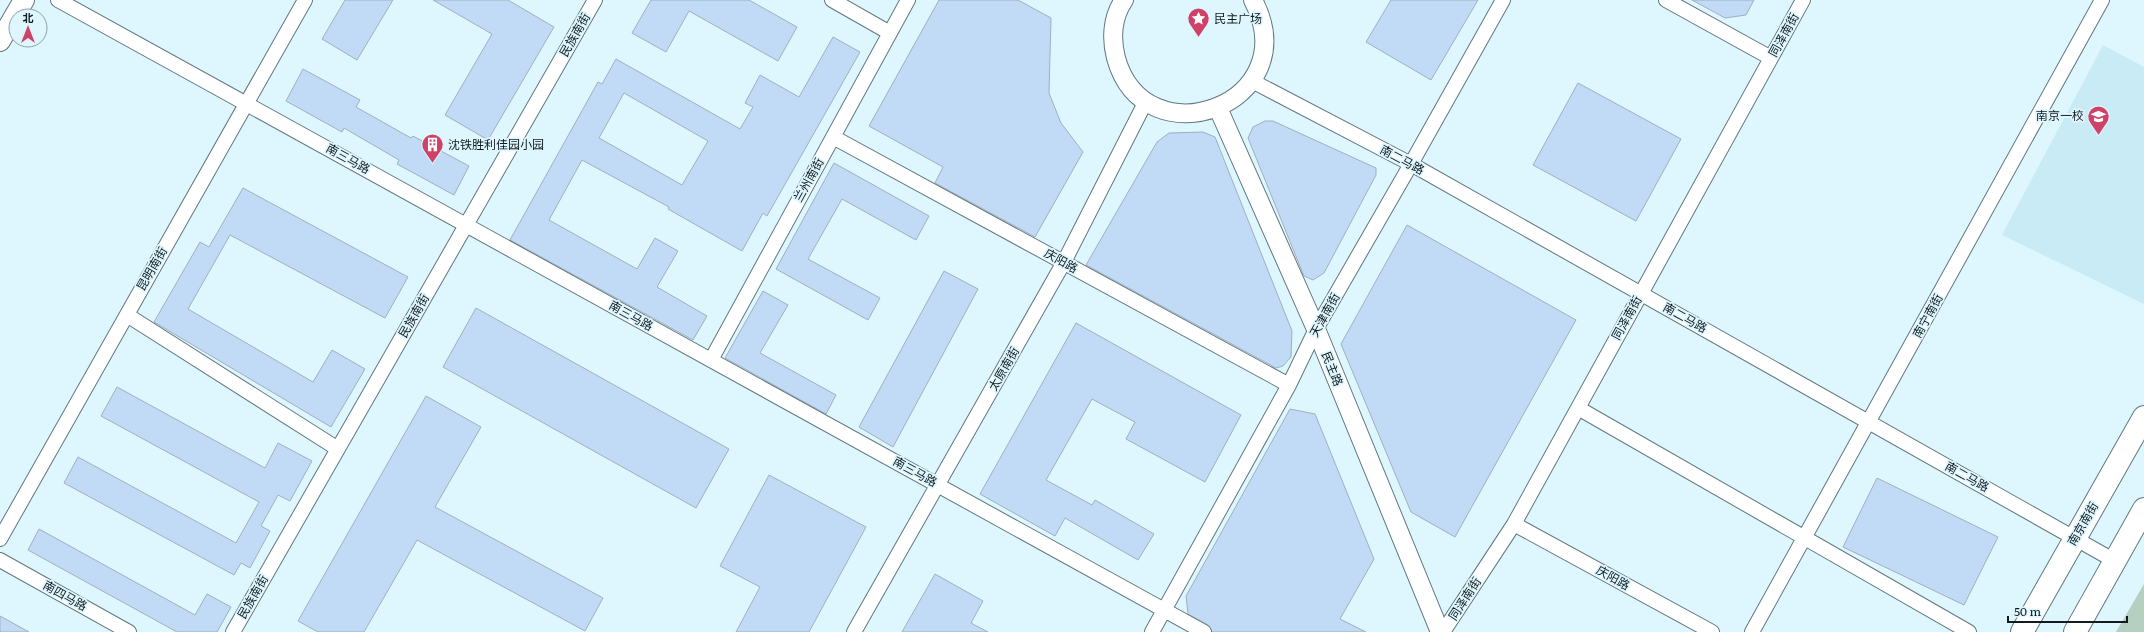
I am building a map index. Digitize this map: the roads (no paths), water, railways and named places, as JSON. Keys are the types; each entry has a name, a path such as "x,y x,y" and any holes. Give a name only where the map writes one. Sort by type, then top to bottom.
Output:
{"main road":[{"path":"0,42 24,0"},
{"name":"南京南街","path":"2022,632 2144,417"},
{"path":"2075,632 2144,509"}],"street":[{"name":"南三马路","path":"58,0 1204,632"},
{"name":"昆明南街","path":"0,539 305,0"},
{"path":"832,0 890,33"},
{"name":"兰州南街","path":"711,360 908,0"},
{"path":"1118,2 1113,26 1113,48 1119,69 1130,87 1146,101 1169,112 1194,114 1218,108 1237,97 1252,81 1262,60 1265,36 1260,14 1253,0"},
{"name":"天津南街","path":"1152,632 1289,384 1316,329 1503,0"},
{"path":"1666,0 1771,58"},
{"name":"同泽南街","path":"1443,632 1514,524 1803,0"},
{"name":"南宁南街","path":"1752,632 2102,0"},
{"name":"民族南街","path":"233,632 593,1"},
{"name":"南二马路","path":"1252,81 1411,164 2115,561"},
{"name":"太原南街","path":"854,632 1064,262 1146,101"},
{"name":"民主路","path":"1218,108 1316,329 1440,632"},
{"name":"庆阳路","path":"833,136 1289,384"},
{"path":"127,314 338,449"},
{"path":"1578,408 1969,632"},
{"name":"庆阳路","path":"1514,524 1712,632"},
{"name":"南四马路","path":"0,560 129,632"}],"place":[{"name":"民主广场","path":"1199,38"},
{"name":"南京一校","path":"2099,136"},
{"name":"沈铁胜利佳园小园","path":"433,164"}]}
